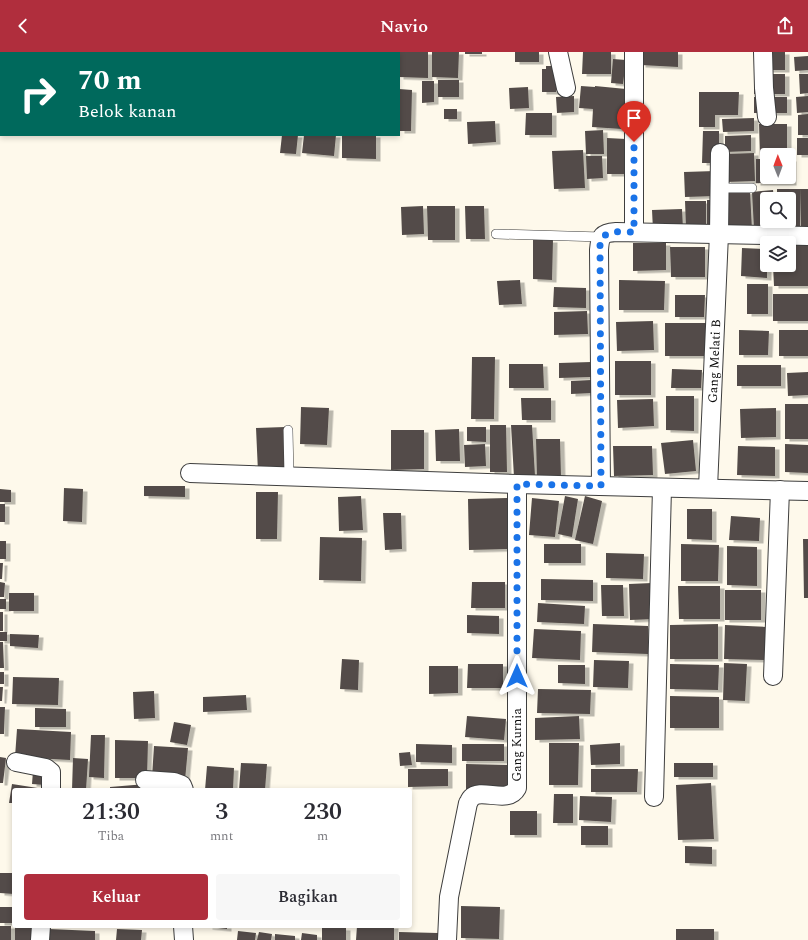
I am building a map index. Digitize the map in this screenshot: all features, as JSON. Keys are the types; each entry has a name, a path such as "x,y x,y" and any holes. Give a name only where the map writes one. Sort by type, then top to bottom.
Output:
{"street":[{"path":"558,52 566,88"},
{"path":"634,52 634,232"},
{"path":"763,52 764,88 767,117"},
{"name":"Gang Melati B","path":"708,488 719,234 720,153"},
{"path":"601,486 599,250 602,236 612,233 634,232 808,236"},
{"path":"190,473 517,484 808,491"},
{"name":"Gang Kurnia","path":"447,940 449,897 468,804 471,798 477,794 508,795 512,794 516,788 517,484"},
{"path":"654,797 662,488"},
{"path":"773,676 780,490"},
{"path":"16,762 46,768 51,772 51,788"},
{"path":"145,780 174,782 182,785 183,788"},
{"path":"40,940 41,928"},
{"path":"183,928 184,940"}],"lane":[{"path":"719,188 752,188"},
{"path":"496,234 602,236"},
{"path":"288,430 289,476"}],"building":[{"path":"400,52 428,52 428,78 400,77"},
{"path":"432,52 459,52 458,78 432,77"},
{"path":"465,52 482,52 482,54 465,54"},
{"path":"515,52 539,52 539,62 515,62"},
{"path":"583,52 611,52 611,74 582,74"},
{"path":"642,52 678,52 678,67 641,65"},
{"path":"754,52 785,52 785,70 755,70"},
{"path":"808,56 808,70 795,71 794,57"},
{"path":"613,59 626,60 623,84 611,83"},
{"path":"546,66 556,66 556,92 542,92 542,69 546,69"},
{"path":"754,74 785,74 785,94 754,94"},
{"path":"799,74 808,74 808,93 800,94"},
{"path":"438,80 459,80 459,97 438,97"},
{"path":"422,81 434,81 434,102 422,103"},
{"path":"581,86 626,89 622,129 592,127 593,109 579,108"},
{"path":"528,87 529,108 510,109 509,88"},
{"path":"400,89 412,90 411,131 400,131"},
{"path":"699,92 739,92 738,115 715,115 715,127 699,127"},
{"path":"574,96 574,112 557,113 556,97"},
{"path":"808,96 808,112 797,113 796,97"},
{"path":"754,97 787,97 787,113 754,113"},
{"path":"444,109 457,109 457,119 444,119"},
{"path":"526,113 552,113 552,135 525,135"},
{"path":"808,114 808,135 798,135 798,115"},
{"path":"754,118 754,131 723,132 722,119"},
{"path":"495,121 496,142 468,144 467,122"},
{"path":"759,124 787,124 787,148 760,148 760,158"},
{"path":"603,130 604,154 586,154 585,131"},
{"path":"703,131 719,131 719,163 702,163"},
{"path":"751,135 751,151 725,152 725,136"},
{"path":"282,136 298,136 296,154 280,153"},
{"path":"304,136 336,136 334,156 302,153"},
{"path":"342,136 376,136 376,159 342,158"},
{"path":"607,138 626,139 625,174 607,174"},
{"path":"797,138 808,138 808,155 797,155"},
{"path":"583,150 585,188 554,189 552,151"},
{"path":"754,153 755,181 726,182 725,154"},
{"path":"586,156 602,156 603,178 587,179"},
{"path":"756,159 760,159 760,183 756,183"},
{"path":"715,171 716,196 685,197 684,172"},
{"path":"777,189 800,189 800,228 796,228 796,192 777,192"},
{"path":"800,189 808,189 808,228 801,228"},
{"path":"773,190 773,192 760,192 760,228 764,228 754,229 752,192"},
{"path":"750,191 752,230 727,231 725,193"},
{"path":"707,200 717,200 718,227 707,227"},
{"path":"685,201 706,201 706,228 686,228"},
{"path":"423,206 424,234 402,235 401,207"},
{"path":"427,206 455,206 455,240 428,240"},
{"path":"465,206 484,206 485,239 466,239"},
{"path":"682,209 683,229 653,230 652,210"},
{"path":"533,240 553,240 552,280 533,279"},
{"path":"633,243 666,243 666,270 633,271"},
{"path":"796,244 808,244 808,286 774,286 773,272 796,272"},
{"path":"670,247 705,247 705,277 671,277"},
{"path":"742,248 760,249 760,272 767,272 767,278 741,276"},
{"path":"520,280 522,304 499,305 497,281"},
{"path":"619,280 665,281 664,310 619,310"},
{"path":"747,284 768,284 768,314 747,314"},
{"path":"554,287 586,288 586,308 553,307"},
{"path":"773,294 808,294 808,321 773,321"},
{"path":"675,295 705,295 704,317 675,317"},
{"path":"587,311 588,334 554,335 554,312"},
{"path":"653,321 654,350 617,351 616,322"},
{"path":"665,323 706,323 706,356 665,356"},
{"path":"739,330 769,331 768,355 739,355"},
{"path":"779,330 808,330 808,356 779,356"},
{"path":"472,357 495,357 494,419 471,419"},
{"path":"615,361 651,361 651,395 615,395"},
{"path":"591,362 591,377 559,378 559,363"},
{"path":"509,364 543,364 544,388 509,388"},
{"path":"737,365 781,365 781,386 737,386"},
{"path":"672,369 702,370 701,388 671,388"},
{"path":"808,372 808,395 788,396 787,373"},
{"path":"591,380 592,393 571,394 571,381"},
{"path":"666,396 694,396 694,431 666,430"},
{"path":"521,398 551,398 551,420 522,420"},
{"path":"653,399 654,426 618,428 617,400"},
{"path":"785,404 808,404 808,439 785,439"},
{"path":"301,407 329,408 327,445 300,444"},
{"path":"776,408 776,437 741,438 740,409"},
{"path":"490,425 506,425 507,472 490,472"},
{"path":"511,425 532,425 535,476 514,477"},
{"path":"285,427 287,471 258,472 256,428"},
{"path":"467,427 486,427 486,442 467,441"},
{"path":"459,429 460,461 436,461 435,430"},
{"path":"391,430 424,430 424,469 391,470"},
{"path":"536,439 560,439 561,477 537,478"},
{"path":"693,440 696,471 665,474 661,443"},
{"path":"485,444 486,466 465,467 464,445"},
{"path":"785,444 808,445 808,473 785,472"},
{"path":"613,446 652,446 653,475 614,476"},
{"path":"738,446 775,447 775,476 737,475"},
{"path":"144,486 185,486 185,497 144,496"},
{"path":"64,488 83,489 82,522 63,521"},
{"path":"0,489 11,490 11,502 0,502"},
{"path":"256,492 278,492 277,539 256,539"},
{"path":"361,496 363,530 339,531 338,497"},
{"path":"565,496 578,499 572,537 558,534"},
{"path":"585,496 602,501 593,544 575,540"},
{"path":"507,498 508,549 469,550 468,499"},
{"path":"532,498 559,501 555,537 529,535"},
{"path":"0,504 5,504 5,522 0,522"},
{"path":"687,509 712,509 712,540 687,539"},
{"path":"383,513 401,513 402,549 385,550"},
{"path":"731,516 760,518 759,541 729,540"},
{"path":"320,537 362,538 361,581 319,580"},
{"path":"803,539 808,539 808,598 804,598"},
{"path":"0,541 6,541 6,559 0,559"},
{"path":"544,544 581,544 581,563 544,563"},
{"path":"681,544 719,545 718,581 681,581"},
{"path":"727,546 757,547 757,586 727,585"},
{"path":"606,553 644,554 643,579 606,578"},
{"path":"0,563 3,563 2,579 0,579"},
{"path":"541,579 593,580 593,601 541,600"},
{"path":"0,582 5,583 4,597 0,597"},
{"path":"472,582 505,582 505,608 471,608"},
{"path":"652,583 654,619 630,620 629,584"},
{"path":"601,585 623,585 624,616 602,616"},
{"path":"678,586 720,586 720,619 679,619"},
{"path":"725,590 761,590 761,620 725,620"},
{"path":"9,593 34,593 34,611 9,611"},
{"path":"0,599 6,599 6,609 0,609"},
{"path":"538,603 585,606 584,624 537,622"},
{"path":"0,612 3,612 3,631 0,631"},
{"path":"467,615 499,616 499,634 467,633"},
{"path":"593,624 648,626 648,654 592,652"},
{"path":"718,624 718,659 670,659 670,625"},
{"path":"725,625 767,627 765,660 724,659"},
{"path":"534,629 581,631 580,660 532,658"},
{"path":"0,632 7,632 7,641 0,641"},
{"path":"10,634 39,635 38,648 10,646"},
{"path":"0,642 3,642 4,668 0,668"},
{"path":"342,659 359,660 358,690 340,689"},
{"path":"594,660 629,661 628,688 593,687"},
{"path":"724,663 747,664 745,701 723,700"},
{"path":"468,664 503,664 503,688 467,688"},
{"path":"670,664 719,665 718,690 670,689"},
{"path":"558,665 585,665 585,684 558,683"},
{"path":"429,666 458,666 458,693 429,694"},
{"path":"0,672 4,672 4,684 0,684"},
{"path":"13,677 59,678 58,705 12,704"},
{"path":"0,687 3,687 2,701 0,701"},
{"path":"538,689 591,690 590,714 537,713"},
{"path":"154,691 155,718 134,719 133,692"},
{"path":"246,695 247,710 203,712 203,697"},
{"path":"670,696 719,697 719,728 670,728"},
{"path":"0,707 5,707 4,734 0,734"},
{"path":"35,708 66,709 66,727 35,727"},
{"path":"467,716 506,719 504,740 465,737"},
{"path":"579,716 580,739 535,740 535,718"},
{"path":"174,722 191,725 187,745 170,742"},
{"path":"17,729 71,732 70,760 15,757"},
{"path":"91,735 105,735 104,778 89,777"},
{"path":"115,740 148,741 147,778 115,778"},
{"path":"549,743 579,743 578,785 549,785"},
{"path":"620,743 620,764 591,765 590,745"},
{"path":"416,744 452,745 452,763 416,762"},
{"path":"462,744 504,744 504,761 462,761"},
{"path":"154,746 188,748 185,780 152,777"},
{"path":"410,752 412,765 400,766 399,753"},
{"path":"0,757 6,758 3,783 0,783"},
{"path":"73,758 88,759 86,788 72,788"},
{"path":"241,763 267,764 265,788 239,788"},
{"path":"674,763 713,763 713,777 674,777"},
{"path":"466,764 511,765 511,791 466,791"},
{"path":"207,766 234,768 233,788 205,788"},
{"path":"408,769 448,769 448,786 408,787"},
{"path":"591,769 638,769 637,792 591,792"},
{"path":"33,771 46,773 45,785 32,784"},
{"path":"711,783 714,839 678,840 676,785"},
{"path":"12,784 38,788 12,788 12,803 9,803"},
{"path":"146,784 146,788 110,787"},
{"path":"554,794 573,794 573,823 553,823"},
{"path":"580,796 612,797 611,822 579,820"},
{"path":"510,811 537,811 537,835 510,835"},
{"path":"581,826 608,826 608,845 581,845"},
{"path":"685,846 712,847 712,864 685,863"},
{"path":"0,873 12,873 12,894 0,893"},
{"path":"461,906 500,907 499,939 461,938"},
{"path":"0,907 12,907 12,923 0,923"},
{"path":"0,926 11,926 11,940 0,940"},
{"path":"15,928 39,928 39,940 15,940"},
{"path":"322,928 346,928 346,940 322,940"},
{"path":"357,928 394,928 394,940 356,940"},
{"path":"49,929 95,931 95,940 49,940"},
{"path":"117,929 142,930 141,940 116,940"},
{"path":"676,929 714,929 714,940 676,940"},
{"path":"238,931 256,933 255,940 237,940"},
{"path":"259,932 272,934 271,940 257,940"},
{"path":"399,932 438,933 438,940 399,940"},
{"path":"302,933 317,935 317,940 301,940"},
{"path":"275,934 295,936 295,940 275,940"}],"route":[{"path":"517,676 517,484 601,486 599,250 602,236 616,232 634,232 634,142"}]}
